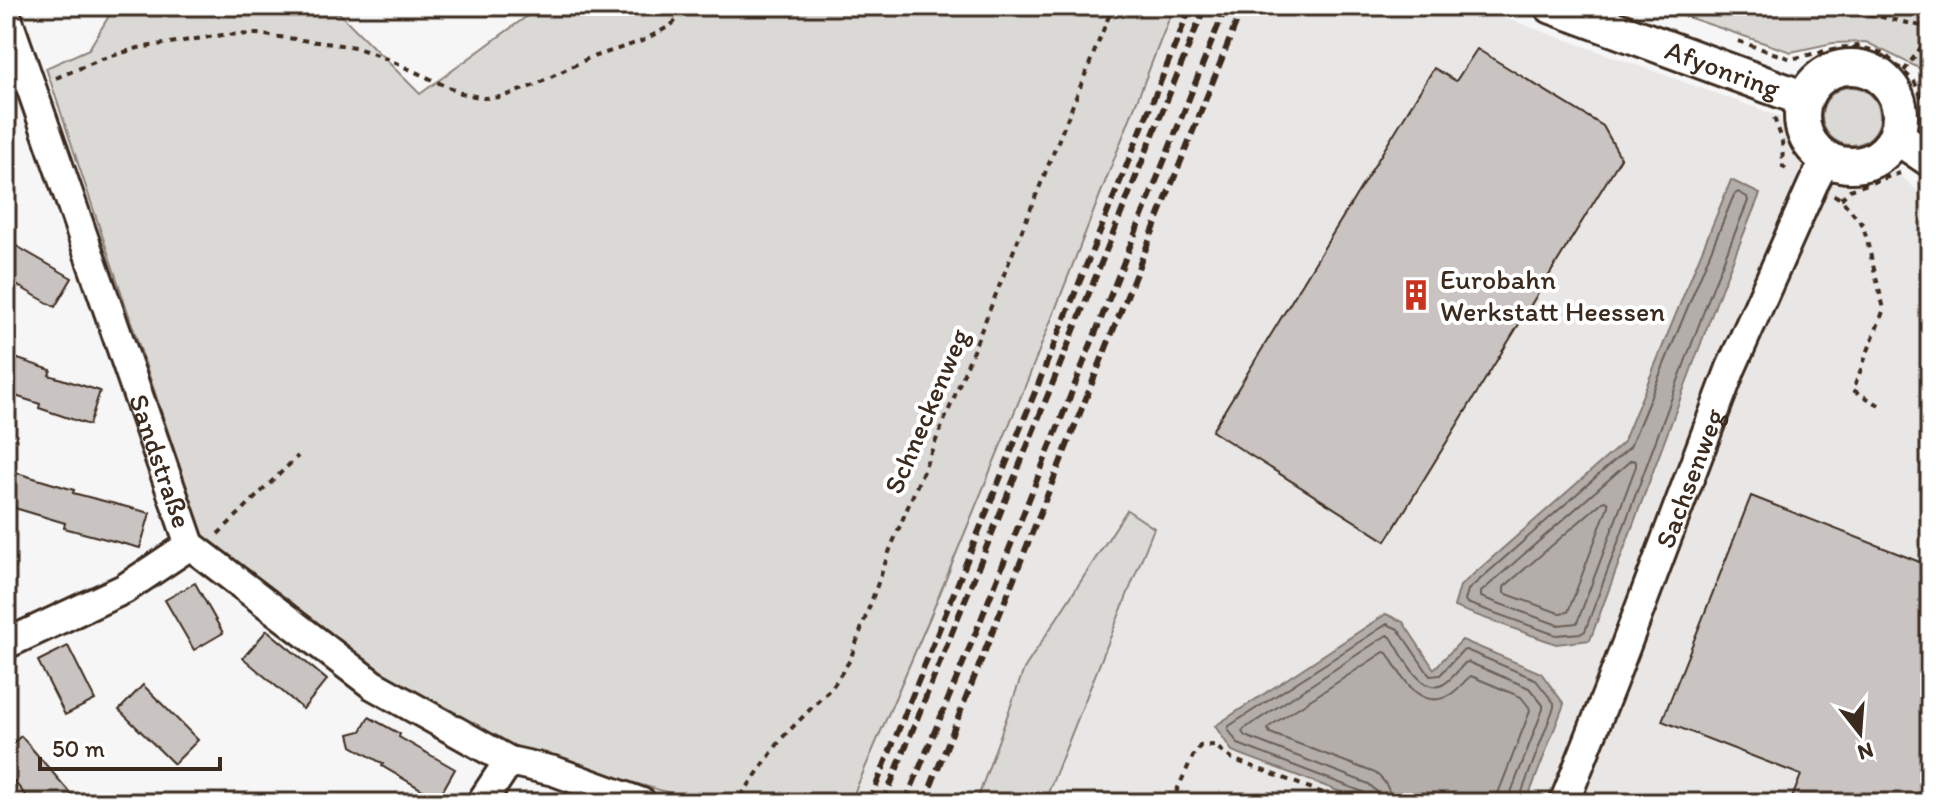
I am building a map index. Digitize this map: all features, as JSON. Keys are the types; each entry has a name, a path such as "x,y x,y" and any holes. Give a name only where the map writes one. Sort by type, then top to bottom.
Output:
{"street":[{"name":"Afyonring","path":"1552,6 1792,83"},
{"name":"Sandstraße","path":"6,15 194,549 373,685 509,761 554,771 642,803"},
{"path":"1792,83 1811,87 1831,71 1844,67 1870,71 1881,77 1897,98 1900,124 1915,149"},
{"path":"1792,83 1802,110 1805,133 1820,171 1839,164 1853,166 1866,163 1889,148 1915,149"},
{"name":"Sachsenweg","path":"1564,803 1731,368 1820,171"},
{"path":"6,644 124,589 194,549"},
{"path":"481,803 509,761"}],"path":[{"path":"32,88 102,59 138,48 222,35 257,34 355,47 461,93 483,98 502,97 535,85 587,59 642,41 670,26 692,6"},
{"name":"Schneckenweg","path":"731,803 741,796 782,738 833,686 850,660 891,547 1113,6"},
{"path":"1833,6 1930,28"},
{"path":"1904,71 1930,35"},
{"path":"1725,37 1792,83"},
{"path":"1820,171 1783,167 1782,139 1771,112 1792,83 1838,48 1856,46 1883,53 1914,81 1930,115"},
{"path":"1879,405 1853,390 1884,309 1863,225 1841,199 1850,190 1905,172 1915,149"},
{"path":"194,549 298,456"},
{"path":"1171,803 1200,746 1214,745 1232,759 1350,803"}],"shaded area":[{"path":"115,6 332,6 420,94 541,6 1174,6 1028,379 850,803 706,803 559,762 529,760 370,668 236,566 203,536 46,68 89,49"},
{"path":"1174,6 1358,6 1368,10 1370,6 1472,6 1779,116 1789,149 1850,184 1896,171 1930,202 1930,803 1044,803 1154,528 1024,669 976,803 850,803"},
{"path":"1655,6 1930,6 1930,84 1919,68 1866,42 1833,43 1791,52"},
{"path":"1851,87 1871,96 1880,116 1871,136 1851,145 1831,136 1822,116 1831,96"},
{"path":"1127,510 1154,528 1044,803 976,803 1024,669"}],"water":[{"path":"1731,180 1760,194 1590,640 1556,644 1454,607 1460,586 1623,443"},
{"path":"1386,614 1403,622 1434,669 1462,640 1541,673 1564,704 1526,803 1370,803 1232,751 1215,726"}],"building":[{"name":"Eurobahn Werkstatt Heessen","path":"1477,49 1603,126 1621,158 1386,541 1212,431 1434,68 1456,81"},
{"path":"6,240 72,278 55,307 6,279"},
{"path":"6,355 51,370 49,375 100,391 89,425 6,393"},
{"path":"17,473 74,490 73,493 150,513 140,548 64,528 65,523 8,506"},
{"path":"1751,496 1930,566 1930,803 1790,803 1801,775 1662,721"},
{"path":"195,583 223,633 194,650 165,600"},
{"path":"267,630 327,680 303,709 243,658"},
{"path":"68,646 95,700 65,715 38,661"},
{"path":"143,685 198,740 174,764 119,710"},
{"path":"369,717 455,769 438,799 352,746 349,734 361,731"},
{"path":"21,736 79,803 32,803 6,772 6,749"}],"railway":[{"path":"869,803 1191,6"},
{"path":"883,803 1205,6"},
{"path":"905,803 1226,6"},
{"path":"924,803 1243,6"}],"place":[{"name":"Eurobahn Werkstatt Heessen","path":"1416,295"}]}
